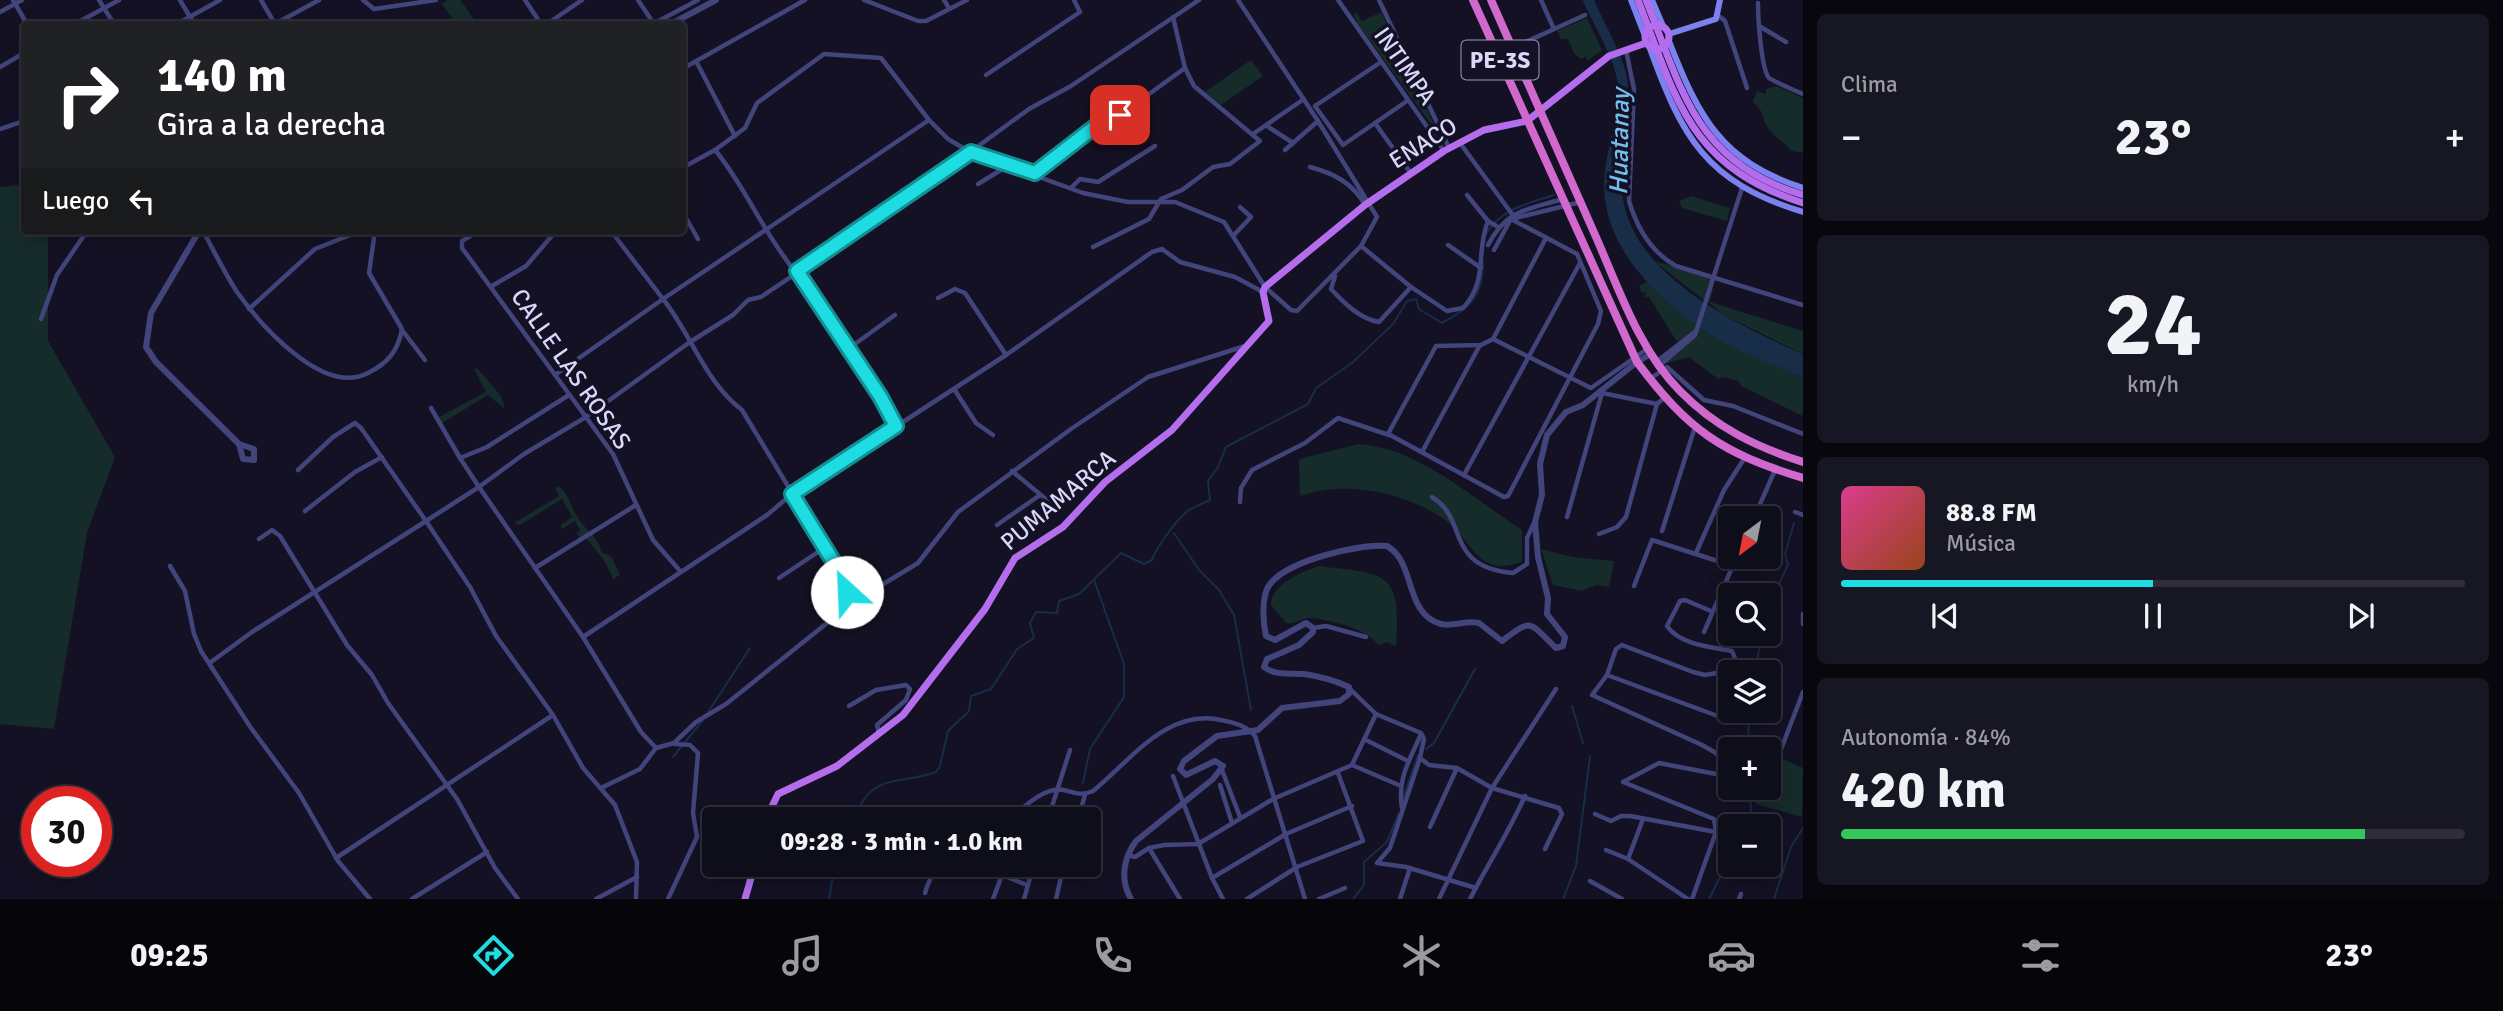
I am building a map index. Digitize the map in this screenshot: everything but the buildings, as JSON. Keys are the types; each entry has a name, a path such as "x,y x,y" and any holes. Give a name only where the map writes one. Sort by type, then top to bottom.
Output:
{"highway":[{"name":"PE-3S","path":"1473,0 1527,121"},
{"name":"PE-3S","path":"1491,0 1541,111"},
{"path":"1541,111 1655,360 1680,391 1712,420 1746,440 1803,462"},
{"path":"1527,121 1635,359 1650,380 1660,401 1695,428 1744,459 1803,478"},
{"path":"1775,470 1779,454"}],"main road":[{"path":"1631,0 1651,34 1665,43 1700,112 1720,141 1761,172 1803,188"},
{"path":"1638,0 1679,123 1712,163 1742,188 1803,212"},
{"path":"1646,0 1651,34 1665,43 1690,109 1718,148 1754,175 1803,195"},
{"path":"1651,34 1653,0"},
{"path":"1665,43 1719,16 1720,0"},
{"name":"ENACO","path":"1264,290 1366,204 1410,172 1446,149 1484,130 1527,121 1608,56 1625,50 1651,34"},
{"path":"1651,34 1665,43 1685,115 1710,150 1744,179 1803,203"},
{"name":"PUMAMARCA","path":"772,807 778,794 837,766 915,702 985,609 1015,558 1063,527 1105,482 1172,429 1269,321 1264,290"},
{"path":"746,899 752,877"}],"street":[{"path":"0,12 22,0"},
{"path":"99,0 112,21"},
{"path":"80,21 118,0"},
{"path":"180,0 192,21"},
{"path":"183,21 220,0"},
{"path":"261,0 273,21"},
{"path":"280,21 319,0"},
{"path":"363,0 370,8 379,9 436,0"},
{"path":"525,0 539,21"},
{"path":"551,21 582,0"},
{"path":"638,0 652,21"},
{"path":"680,0 686,7"},
{"path":"660,21 698,0"},
{"path":"677,21 716,0"},
{"path":"686,67 805,0"},
{"path":"863,0 918,21 926,21 967,0"},
{"path":"944,0 949,8"},
{"path":"986,75 1080,12 1074,0"},
{"path":"211,662 252,632 479,487 524,454 586,418 690,342 733,315 748,300 761,297 971,152 1028,109 1071,86 1199,0"},
{"path":"1238,0 1304,99 1313,107 1340,145 1408,101"},
{"name":"INTIMPA","path":"1338,0 1408,101 1446,149"},
{"path":"1379,0 1446,149"},
{"path":"1541,0 1554,29"},
{"path":"14,2 25,21"},
{"path":"1758,3 1759,46 1765,58 1769,78 1803,95"},
{"path":"1497,55 1586,15"},
{"path":"1719,16 1725,21 1747,89"},
{"path":"1094,247 1149,219 1158,203 1182,190 1213,167 1230,164 1259,144 1259,139 1200,93 1185,68 1173,17"},
{"path":"1759,26 1786,42"},
{"path":"1625,50 1634,89 1629,188 1633,215 1650,244 1664,259 1803,305"},
{"path":"686,166 735,136 745,128 757,103 829,53 881,58 929,120 948,139 971,152 1035,173 1070,188 1118,200 1175,202 1224,222 1264,290"},
{"path":"0,67 21,55"},
{"path":"696,61 735,136"},
{"path":"1313,107 1381,62"},
{"path":"1035,173 1097,125 1120,115 1185,68"},
{"path":"1252,134 1304,99"},
{"path":"1313,107 1318,121 1366,204"},
{"path":"555,375 766,228 929,120"},
{"path":"1285,150 1318,121"},
{"path":"0,129 21,122"},
{"path":"1375,123 1410,172"},
{"path":"1267,126 1293,143"},
{"path":"1240,502 1241,488 1252,470 1305,443 1333,420 1344,419 1388,434 1504,497 1508,496 1598,324 1601,312 1577,254 1546,238 1512,215 1459,142"},
{"path":"1070,188 1080,179 1098,182 1155,146"},
{"path":"715,150 735,175 766,228 880,396 896,426"},
{"path":"978,184 1010,164"},
{"path":"583,637 767,515 792,494 1006,355 1152,252 1162,249 1180,262 1236,277 1264,290 1291,310 1297,311 1361,246 1377,217 1351,187 1331,172 1310,167"},
{"path":"1493,339 1591,388 1635,359 1655,360 1681,349 1697,330 1742,188"},
{"path":"1467,195 1488,221 1497,226"},
{"path":"1488,245 1497,226 1512,215 1564,203 1581,202"},
{"path":"1234,235 1251,217 1240,207"},
{"path":"1494,250 1512,215"},
{"path":"686,218 698,239"},
{"path":"1361,246 1411,287 1447,311 1454,311 1468,302 1482,269 1480,239 1488,221"},
{"path":"41,319 57,275 84,235"},
{"path":"199,235 151,313 146,347 156,362 240,444"},
{"path":"203,235 249,309 288,349 336,377 361,377 385,363 399,345 402,329"},
{"path":"249,309 315,248 349,235"},
{"path":"374,235 369,273 402,329 425,360"},
{"name":"CALLE LAS ROSAS","path":"472,235 464,239 463,248 613,454 653,540 681,572"},
{"path":"492,286 526,266 552,235"},
{"path":"614,235 663,299 718,384 742,410 841,574 852,603"},
{"path":"1388,434 1436,345 1480,345 1493,339 1546,238"},
{"path":"1448,245 1482,269"},
{"path":"1464,475 1580,262"},
{"path":"1337,272 1331,289 1361,316 1373,321 1385,318 1411,287"},
{"path":"938,298 955,289 965,293 1006,355"},
{"path":"848,349 895,315"},
{"path":"1422,452 1480,345"},
{"path":"674,743 696,722 726,704 852,603 924,558 958,512 1012,471 1148,377 1245,346"},
{"path":"1432,497 1441,502 1447,512 1466,554 1493,570 1513,573 1527,564 1527,538 1535,522 1542,495 1540,464 1547,435 1566,412 1580,407 1600,393 1635,359"},
{"path":"1650,380 1655,360"},
{"path":"1655,360 1667,367 1704,400 1733,406 1803,435"},
{"path":"954,389 976,423 993,435"},
{"path":"1599,534 1617,527 1626,517 1660,401 1600,393"},
{"path":"1567,517 1600,393"},
{"path":"460,458 487,447 569,395"},
{"path":"431,408 479,487 583,637 640,732 656,748"},
{"path":"298,470 351,424 361,428 470,587 496,636 553,715 583,768 615,805 637,862 636,899"},
{"path":"1662,531 1695,428"},
{"path":"305,511 355,472 382,457"},
{"path":"1696,553 1724,491 1744,459"},
{"path":"1759,506 1775,470"},
{"path":"1012,471 1053,505"},
{"path":"997,525 1041,495"},
{"path":"535,568 636,505"},
{"path":"1795,512 1803,515"},
{"path":"1366,637 1325,626 1313,628 1306,623 1275,640 1268,639 1264,613 1269,584 1300,565 1323,556 1387,546 1398,555 1417,603 1431,619 1451,625 1479,623 1502,641 1518,627 1535,627 1560,649 1565,637 1547,614 1548,598 1538,557 1535,522"},
{"path":"259,539 275,530 317,592 347,645 372,675 388,704 447,786 518,899"},
{"path":"1634,586 1650,542 1659,542 1718,561"},
{"path":"779,578 824,548"},
{"path":"170,566 185,592 197,642 251,728 299,793 336,858 370,899"},
{"path":"1704,632 1732,569"},
{"path":"1606,850 1628,859 1690,899 1718,825 1709,816 1624,784 1625,779 1660,763 1716,774 1722,769 1723,762 1716,753 1702,745 1592,695 1607,676 1618,646 1705,675 1719,674 1733,666 1736,656 1721,649 1700,646 1667,626 1680,601 1685,600 1711,611"},
{"path":"1803,614 1803,624"},
{"path":"1313,628 1307,640 1271,657 1264,667 1271,672 1306,674 1350,689 1376,714 1421,733 1424,739 1390,848 1376,862 1410,867 1476,887"},
{"path":"1607,676 1718,716"},
{"path":"849,706 876,690 906,685 910,689 906,700 877,725 879,733"},
{"path":"1241,817 1218,761 1191,775 1180,769 1184,761 1217,736 1262,727 1282,708 1344,699 1350,689"},
{"path":"1439,899 1492,788 1556,689"},
{"path":"1781,749 1803,692"},
{"path":"1128,855 1135,857 1149,848 1198,844 1273,799 1338,773 1352,765 1376,714"},
{"path":"336,858 356,842 447,786 553,715"},
{"path":"1082,807 1085,795 1177,721 1205,717 1239,724 1255,736 1305,899"},
{"path":"1403,812 1401,786 1406,760 1412,755 1421,733"},
{"path":"1364,739 1406,760"},
{"path":"601,788 640,769 656,748 674,743 690,745 698,753 693,813 697,837 668,899"},
{"path":"1052,807 1070,750"},
{"path":"1420,758 1429,765 1457,768 1492,788 1512,796 1525,796 1562,812 1545,849"},
{"path":"1352,765 1401,786"},
{"path":"1430,827 1457,768"},
{"path":"1131,899 1124,876 1128,855 1141,835 1222,770"},
{"path":"1247,899 1297,867 1363,841 1338,773"},
{"path":"1173,776 1198,844 1223,899"},
{"path":"1220,785 1232,823"},
{"path":"1024,807 1047,790 1058,788 1085,795"},
{"path":"1470,899 1493,854 1508,833 1525,796"},
{"path":"1212,878 1286,834 1352,806"},
{"path":"1595,814 1611,821 1621,816 1716,832"},
{"path":"1628,859 1643,820"},
{"path":"1149,848 1180,899"},
{"path":"412,899 487,852"},
{"path":"1400,899 1410,867"},
{"path":"596,899 637,877"},
{"path":"925,893 932,877"},
{"path":"993,899 1001,877"},
{"path":"1009,877 1027,885"},
{"path":"1024,899 1030,877"},
{"path":"1056,899 1061,877"},
{"path":"1590,881 1622,899"},
{"path":"1319,899 1345,888"}],"green space":[{"path":"448,0 460,0 475,21 454,21 442,4"},
{"path":"1356,12 1362,21 1381,12 1439,135 1357,23 1354,14"},
{"path":"1587,18 1602,50 1588,61 1586,57 1581,59 1574,53 1568,39 1561,39 1557,31"},
{"path":"1251,60 1263,76 1221,105 1205,92"},
{"path":"1777,86 1803,98 1803,153 1790,150 1772,133 1760,109 1753,102 1757,91 1766,94 1766,89"},
{"path":"21,184 21,235 48,235 48,341 115,457 87,533 54,729 0,724 0,187"},
{"path":"1691,196 1730,208 1727,221 1682,208 1679,201"},
{"path":"1654,261 1715,278 1710,302 1803,331 1803,354 1724,315 1708,302 1713,285 1705,301"},
{"path":"1640,266 1670,297 1718,333 1803,372 1803,416 1741,386 1739,381 1722,377 1718,379 1689,357 1668,363 1662,356 1687,336 1677,342 1649,297 1644,298 1646,292 1642,293 1639,286 1649,281"},
{"path":"474,369 478,369 501,396 505,409 488,395 442,423 439,417 486,392"},
{"path":"1359,444 1403,455 1424,465 1522,530 1522,562 1506,566 1484,561 1444,519 1393,496 1374,491 1337,489 1300,496 1299,459"},
{"path":"558,486 565,492 576,515 596,539 601,552 611,556 620,575 613,579 604,560 585,537 580,538 576,533 580,531 575,521 562,529 561,525 572,517 562,499 520,525 514,523 559,496 555,488"},
{"path":"1541,549 1572,557 1614,561 1609,587 1596,585 1582,591 1553,585"},
{"path":"1318,566 1360,571 1385,580 1392,589 1396,603 1396,646 1387,642 1379,645 1366,634 1329,621 1308,618 1286,623 1271,605 1272,598 1288,580"},
{"path":"1781,758 1803,768 1802,817 1756,804 1756,800 1781,800"}],"water":[{"name":"Huatanay","path":"1588,0 1594,0 1622,67 1628,121 1622,190 1629,220 1643,247 1664,271 1718,311 1803,354 1803,372 1737,344 1681,307 1648,276 1623,240 1615,220 1609,185 1623,102 1622,78 1615,56"}],"waterway":[{"name":"Huatanay","path":"1588,0 1615,56 1622,78 1623,102 1609,185 1615,220 1623,240 1648,276 1681,307 1737,344 1803,372"},
{"path":"1486,234 1492,225 1507,213 1554,195"},
{"path":"860,807 869,793 878,787 936,772 940,766 948,731 969,711 971,696 991,689 1017,649 1034,638 1030,623 1036,612 1057,613 1059,601 1079,594 1121,553 1144,564 1152,560 1166,536 1184,514 1210,500 1208,481 1218,467 1226,447 1308,404 1316,388 1352,363 1393,324 1407,301 1416,299 1419,309 1442,323 1460,312 1473,300 1481,284 1483,262"},
{"path":"1780,583 1788,564 1785,554 1794,523"},
{"path":"1174,533 1199,570 1219,590 1234,615 1251,710"},
{"path":"1083,783 1090,749 1124,697 1124,664 1094,580"},
{"path":"1757,660 1760,646"},
{"path":"708,712 750,648"},
{"path":"1426,749 1434,743 1475,669"},
{"path":"1572,706 1583,743"},
{"path":"673,757 703,720"},
{"path":"1748,737 1749,723"},
{"path":"1403,798 1418,755"},
{"path":"1563,899 1576,866 1590,756"},
{"path":"1750,800 1750,814"},
{"path":"1353,899 1364,885 1364,862 1387,842 1399,813"},
{"path":"1774,899 1791,847 1803,828"},
{"path":"829,899 833,877"},
{"path":"1709,899 1720,877"}],"route":[{"path":"847,592 841,574 796,505 792,494 896,426 880,396 825,317 813,293 797,271 844,242 971,152 1035,173 1097,125 1120,115"}]}
